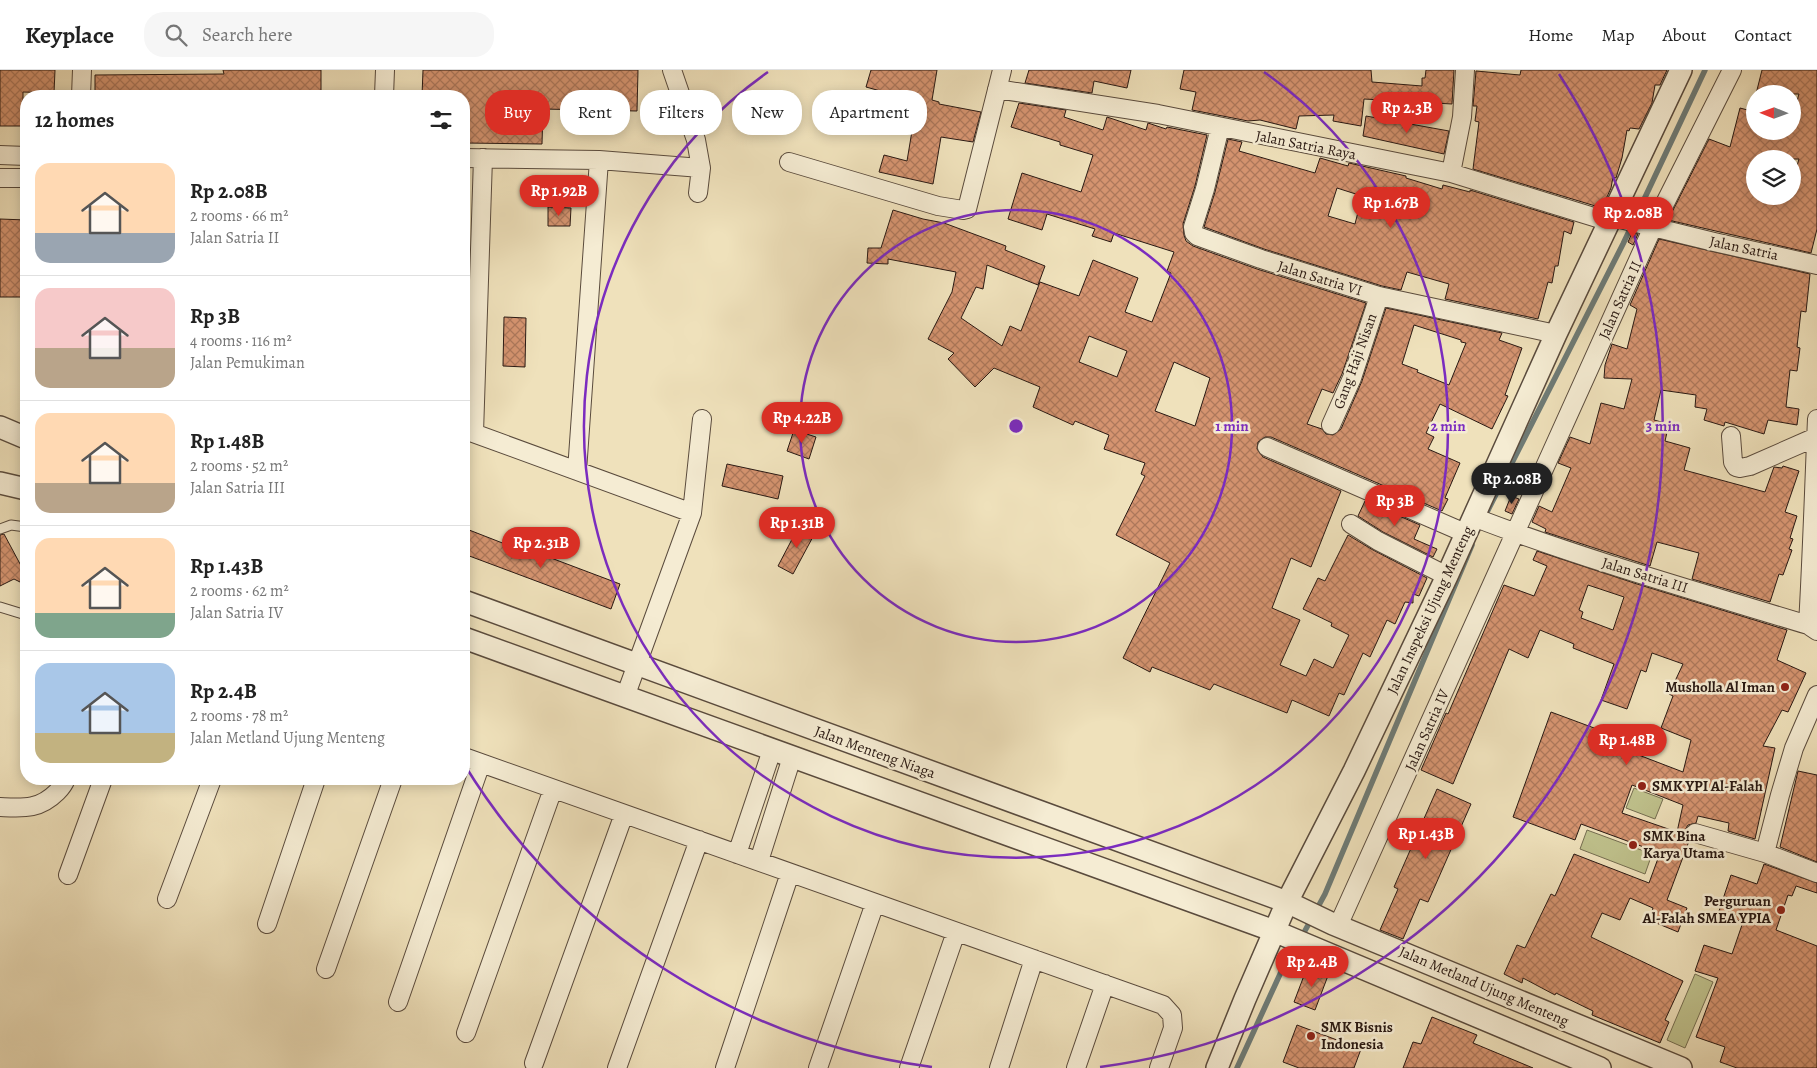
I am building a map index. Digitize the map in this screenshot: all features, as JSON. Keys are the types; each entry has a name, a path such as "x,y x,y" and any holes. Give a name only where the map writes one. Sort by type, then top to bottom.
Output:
{"street":[{"path":"81,90 82,70"},
{"path":"384,90 385,70"},
{"path":"672,70 696,140 701,168 698,192"},
{"path":"789,162 938,206 967,209 1002,70"},
{"path":"1451,173 1462,117 1465,70"},
{"name":"Jalan Inspeksi Ujung Menteng","path":"1217,1068 1289,904 1447,576 1474,524 1556,334 1613,219 1681,70"},
{"name":"Jalan Satria II","path":"1511,532 1651,226 1732,70"},
{"name":"Jalan Satria Raya","path":"997,89 1158,114 1451,173 1613,219"},
{"name":"Jalan Satria VI","path":"1220,127 1194,228 1195,235 1261,259 1379,296 1556,334"},
{"path":"0,155 20,156"},
{"path":"470,158 599,160 701,168"},
{"path":"470,412 483,158"},
{"path":"576,471 599,160"},
{"path":"0,178 20,178"},
{"name":"Jalan Satria","path":"1613,219 1817,263"},
{"name":"Gang Haji Nisan","path":"1331,425 1352,378 1379,296"},
{"path":"625,697 692,513 702,419"},
{"path":"1813,628 1813,500 1817,419"},
{"path":"0,426 20,435"},
{"path":"470,431 692,513"},
{"path":"1731,436 1733,462 1736,467 1740,468 1750,466 1816,438"},
{"name":"Jalan Satria III","path":"1267,447 1474,524 1511,532 1813,628"},
{"path":"0,483 20,488"},
{"path":"1352,524 1378,542 1447,576"},
{"name":"Jalan Satria IV","path":"1336,925 1511,532"},
{"name":"Jalan Menteng Niaga","path":"470,603 1289,904"},
{"path":"470,640 1276,932"},
{"path":"1765,853 1794,748 1817,695"},
{"path":"738,854 772,750"},
{"path":"758,861 792,757"},
{"path":"470,759 1164,1005 1172,1015 1173,1028 1159,1068"},
{"path":"398,1002 481,763"},
{"path":"0,807 28,809 48,801 63,785"},
{"path":"68,875 101,785"},
{"path":"167,899 210,785"},
{"path":"267,924 314,785"},
{"path":"326,968 391,785"},
{"path":"466,1033 553,789"},
{"path":"534,1063 624,814"},
{"path":"1695,833 1765,853 1817,873"},
{"path":"617,1068 699,840"},
{"path":"725,1068 790,873"},
{"path":"818,1068 875,903"},
{"name":"Jalan Metland Ujung Menteng","path":"1289,904 1681,1068"},
{"path":"908,1068 956,932"},
{"name":"Jalan Metland Ujung Menteng","path":"1276,932 1600,1068"},
{"path":"999,1068 1034,959"},
{"path":"1076,1068 1105,984"}],"lane":[{"path":"0,529 11,525 20,526"},
{"path":"0,607 20,613"}],"green space":[{"path":"1634,788 1663,799 1655,819 1626,808"},
{"path":"1587,830 1652,854 1645,874 1580,849"},
{"path":"1695,974 1713,982 1685,1048 1667,1040"}],"building":[{"path":"0,70 55,70 54,90 20,90 20,126 0,126"},
{"path":"223,70 321,70 321,90 95,90 95,75 224,74"},
{"path":"423,70 638,70 637,111 630,111 630,90 560,90 560,109 550,109 550,90 485,90 485,135 542,135 542,144 470,143 470,90 422,90"},
{"path":"871,70 937,70 932,100 939,102 939,104 981,112 973,142 941,137 933,184 879,172 884,155 907,161 911,135 927,135 927,90 877,90 866,87"},
{"path":"1029,70 1131,70 1127,88 1094,81 1092,93 1025,83"},
{"path":"1184,70 1371,70 1372,82 1422,86 1422,78 1425,78 1426,70 1454,70 1452,104 1364,99 1361,126 1333,121 1334,115 1299,116 1296,129 1260,120 1248,121 1192,110 1196,92 1180,89"},
{"path":"1521,70 1667,70 1660,85 1655,85 1652,103 1639,129 1630,128 1629,131 1627,130 1616,178 1613,177 1611,188 1602,208 1473,169 1479,122 1475,121 1477,106 1473,106 1476,71 1520,75"},
{"path":"1762,70 1817,70 1817,229 1811,253 1668,220 1709,139 1730,147 1740,108 1746,110 1746,140 1801,140 1801,85 1758,85"},
{"path":"1019,103 1066,110 1064,117 1103,130 1107,117 1146,130 1148,123 1166,129 1167,127 1207,135 1195,186 1183,224 1186,241 1193,246 1257,269 1366,303 1342,374 1333,393 1322,389 1307,424 1322,429 1326,434 1333,435 1341,429 1362,381 1386,308 1502,333 1499,340 1522,348 1505,395 1508,396 1492,429 1440,404 1426,433 1434,437 1428,449 1460,463 1445,498 1448,499 1442,511 1271,437 1265,437 1258,442 1257,449 1263,457 1341,491 1311,567 1291,558 1272,608 1300,620 1280,665 1306,676 1314,659 1333,668 1349,635 1331,626 1332,623 1303,609 1318,578 1325,581 1348,535 1427,578 1419,596 1413,594 1413,603 1405,602 1395,624 1387,620 1370,657 1363,653 1344,695 1339,693 1329,716 1292,700 1287,713 1214,684 1210,690 1152,667 1150,672 1123,658 1170,563 1116,535 1145,476 1141,474 1145,463 1104,449 1109,435 1075,421 1073,425 1033,407 1040,387 994,368 975,387 948,359 954,353 928,339 952,292 956,272 888,259 888,264 867,263 868,248 881,248 893,210 944,223 1006,246 1005,250 1045,266 1038,285 987,265 983,289 976,287 961,318 1002,346 1010,326 1021,331 1040,282 1079,296 1093,260 1138,278 1125,312 1152,322 1171,273 1167,271 1174,252 1114,233 1111,242 1092,236 1095,229 1047,214 1042,230 1008,219 1022,173 1081,192 1093,155 1060,145 1060,142 1011,127","holes":["1414,325 1466,343 1449,385 1402,364","1089,336 1127,351 1117,377 1079,362","1174,362 1210,378 1195,426 1155,411"]},
{"path":"1366,116 1449,131 1444,154 1363,136"},
{"path":"1228,139 1242,142 1239,151 1315,173 1320,158 1348,166 1349,163 1406,176 1406,178 1442,189 1443,185 1470,192 1470,190 1574,222 1571,234 1564,231 1558,266 1555,266 1552,283 1548,282 1538,319 1445,299 1449,284 1407,272 1401,290 1382,286 1264,249 1204,227","holes":["1337,188 1362,196 1355,224 1328,216"]},
{"path":"548,207 571,208 570,226 548,226"},
{"path":"0,219 20,220 20,297 0,297"},
{"path":"1632,233 1638,234 1633,245 1628,242"},
{"path":"1659,239 1810,274 1806,312 1801,311 1797,347 1800,348 1797,371 1790,370 1786,407 1799,409 1797,425 1768,420 1764,434 1725,422 1724,426 1704,420 1707,409 1695,407 1696,395 1661,390 1654,420 1669,424 1665,441 1690,448 1684,470 1765,492 1774,467 1782,468 1783,466 1799,471 1785,512 1797,516 1790,538 1793,539 1789,549 1792,550 1783,575 1779,574 1770,602 1692,579 1699,553 1657,542 1650,566 1545,532 1546,529 1532,522 1539,506 1552,512 1571,468 1558,463 1570,437 1590,444 1601,403 1624,409 1632,379 1604,378 1605,365 1612,344 1627,349 1637,309 1630,305"},
{"path":"504,317 526,318 525,367 503,366"},
{"path":"794,430 816,437 809,459 787,451"},
{"path":"727,464 783,476 778,499 722,486"},
{"path":"1511,496 1519,499 1512,514 1505,511"},
{"path":"1365,501 1420,525 1414,539 1437,549 1433,557 1383,532 1358,516"},
{"path":"800,524 815,533 793,574 778,566"},
{"path":"470,530 505,544 506,541 620,584 611,609 470,556"},
{"path":"4,534 20,564 20,582 14,579 0,586 0,535"},
{"path":"1537,551 1787,630 1777,660 1806,673 1788,712 1782,710 1763,746 1775,748 1755,839 1728,831 1729,823 1698,816 1696,823 1688,825 1685,830 1685,836 1689,841 1667,900 1687,908 1678,932 1649,920 1653,908 1630,898 1620,920 1602,913 1591,937 1683,981 1665,1020 1669,1022 1660,1043 1592,1015 1593,1011 1556,993 1555,995 1523,978 1522,983 1504,974 1517,945 1525,948 1551,894 1555,896 1574,854 1649,883 1660,853 1581,824 1575,840 1513,817 1551,712 1613,735 1610,744 1683,772 1691,740 1661,728 1673,696 1669,694 1683,664 1652,653 1646,672 1641,670 1627,709 1601,700 1614,664 1573,648 1574,644 1540,630 1528,658 1509,649 1453,784 1421,770 1446,713 1448,714 1504,585 1534,596 1547,566 1533,560","holes":["1588,585 1624,597 1613,630 1581,618 1583,612 1579,610","1632,785 1683,805 1677,832 1622,813"]},
{"path":"1798,771 1817,775 1817,862 1780,847"},
{"path":"1437,789 1471,804 1428,902 1420,899 1403,939 1380,930 1398,889 1394,887"},
{"path":"1764,864 1817,883 1817,893 1796,886 1792,896 1788,895 1776,930 1817,946 1817,1068 1737,1068 1720,1062 1725,1047 1696,1037 1718,978 1695,971 1704,945 1732,954 1743,922 1718,914 1731,875 1757,884"},
{"path":"1308,965 1329,973 1315,1010 1294,1002"},
{"path":"1432,1017 1477,1035 1473,1043 1533,1068 1403,1068 1413,1042 1421,1044"},
{"name":"SMK Bisnis Indonesia","path":"1297,1025 1361,1049 1354,1068 1299,1068 1283,1062"}],"waterway":[{"path":"1485,516 1623,244 1705,70"},
{"path":"1301,938 1325,894 1472,545"},
{"path":"1237,1068 1281,972 1296,946"}],"place":[{"name":"Musholla Al Iman","path":"1785,687"},
{"name":"SMK YPI Al-Falah","path":"1642,786"},
{"name":"SMK Bina Karya Utama","path":"1633,845"},
{"name":"Perguruan Al-Falah SMEA YPIA","path":"1781,910"},
{"name":"SMK Bisnis Indonesia","path":"1311,1036"}]}
